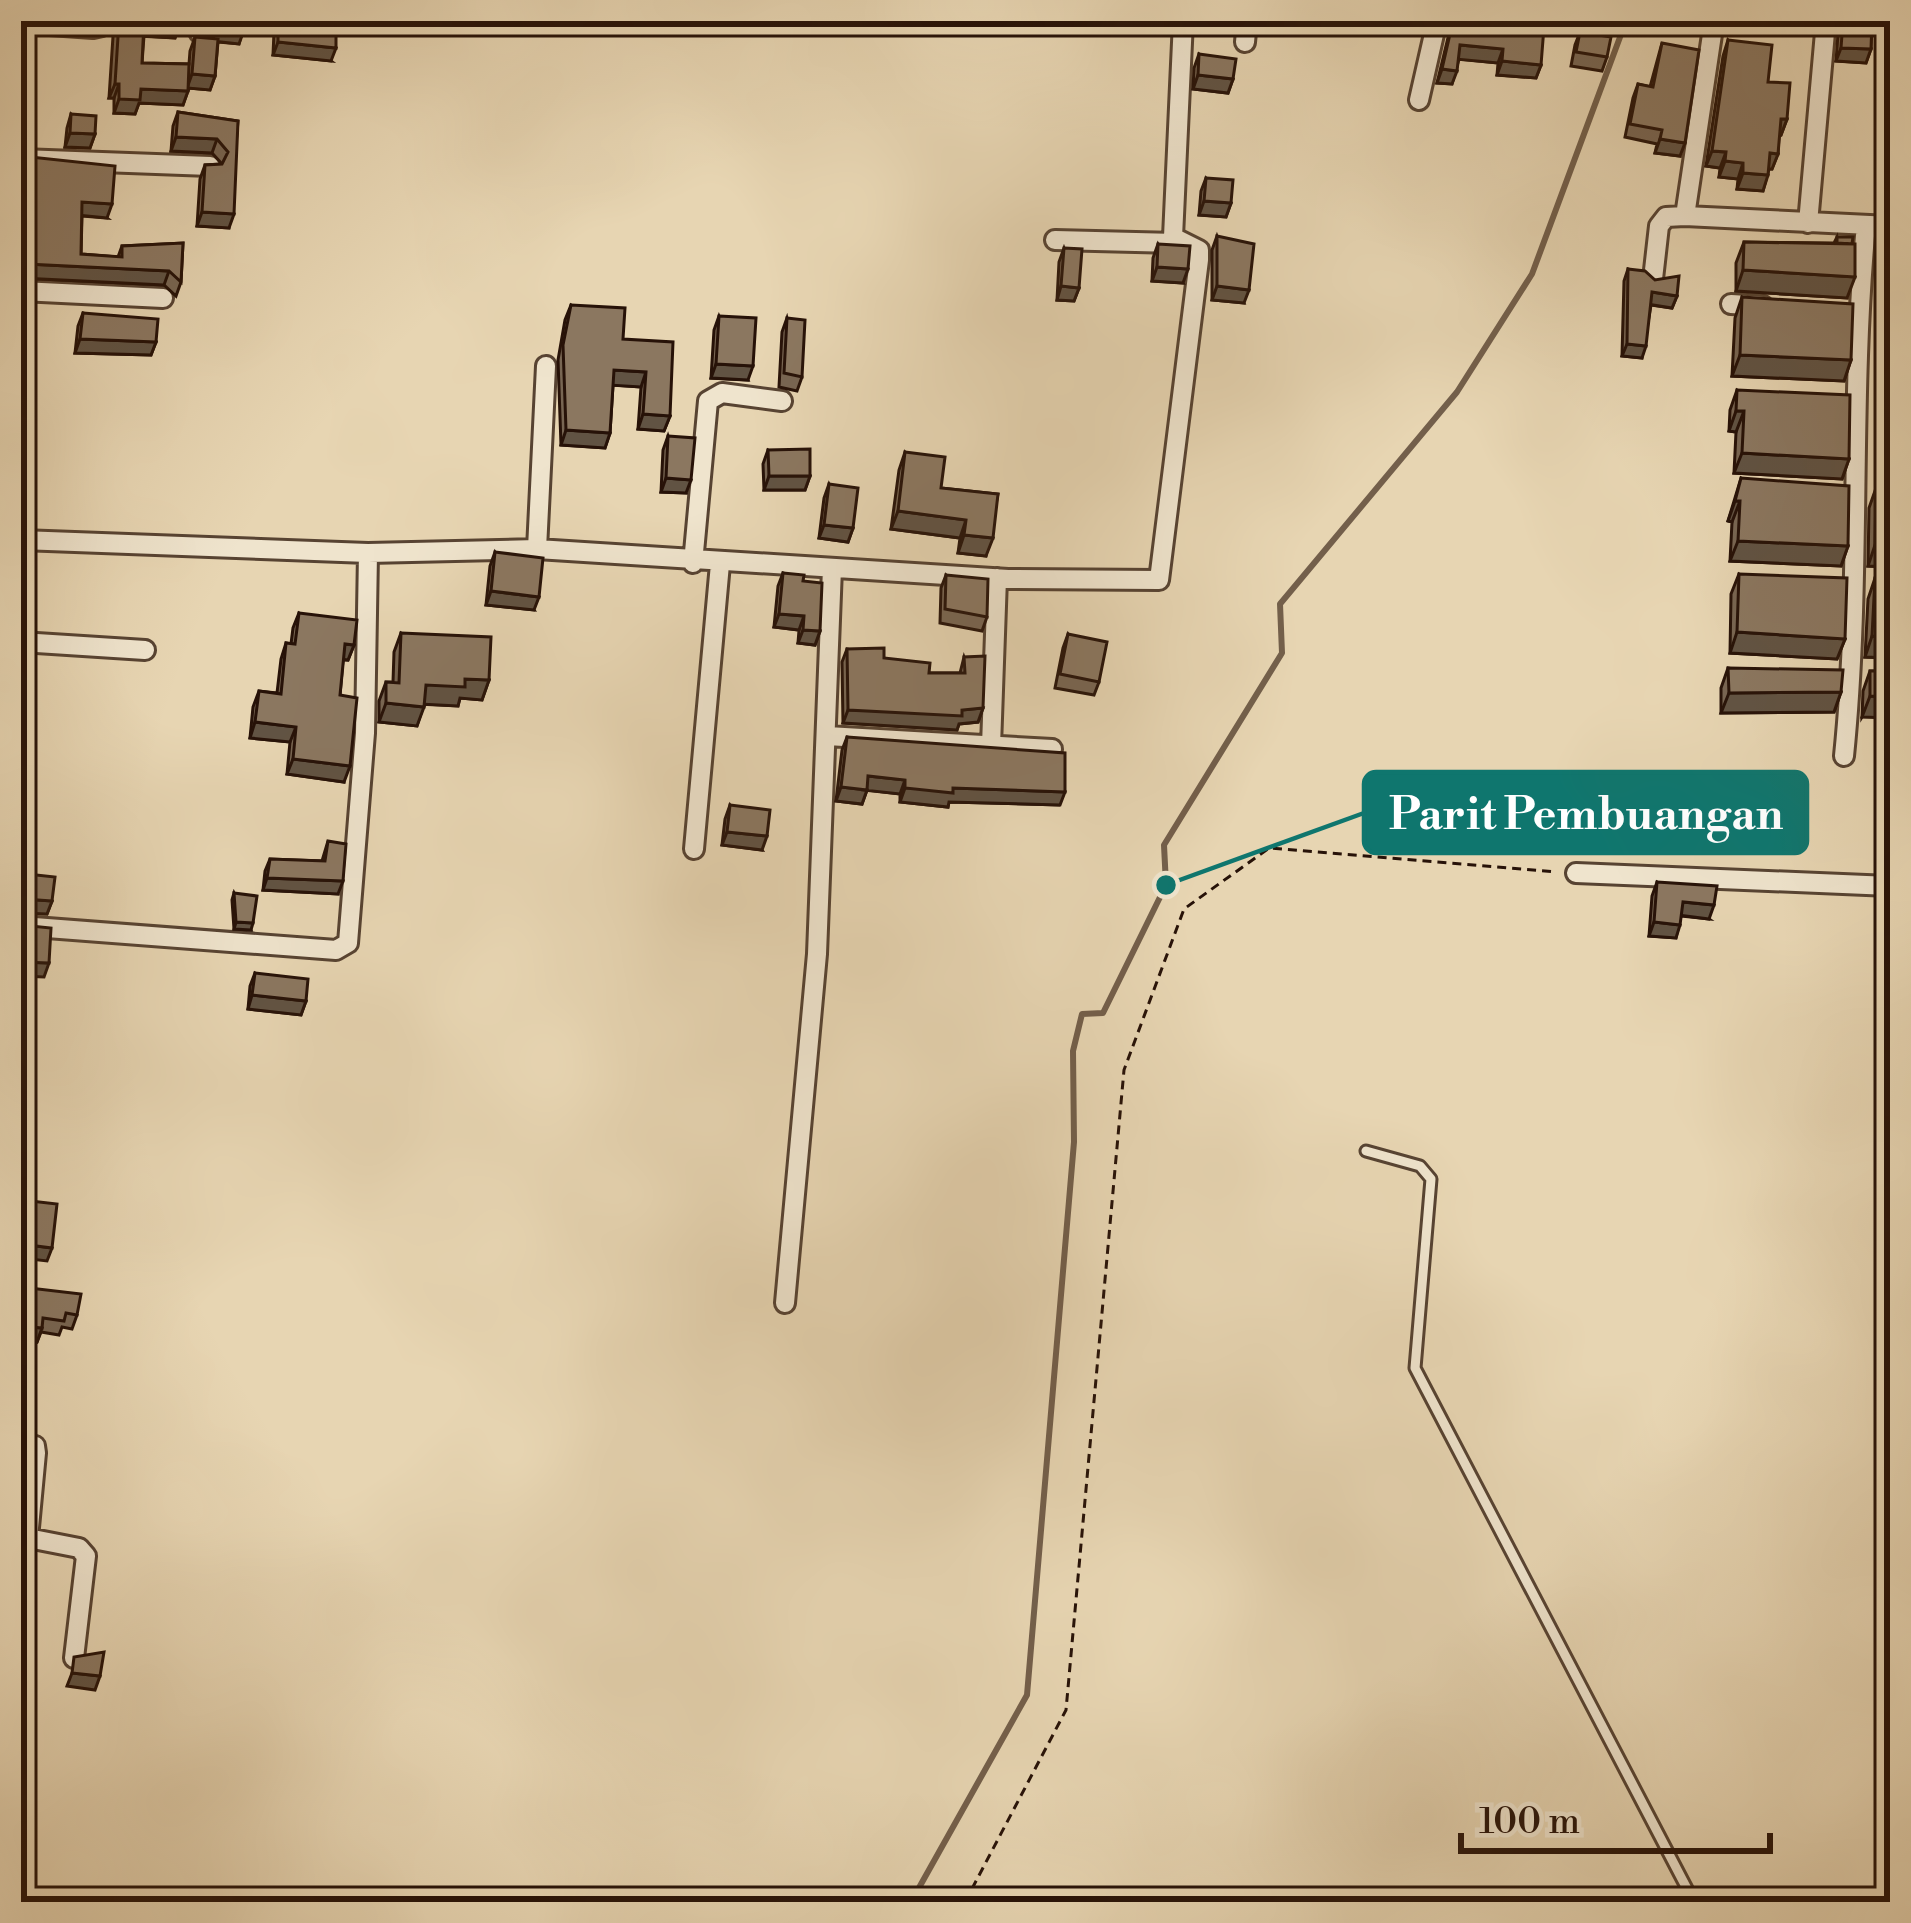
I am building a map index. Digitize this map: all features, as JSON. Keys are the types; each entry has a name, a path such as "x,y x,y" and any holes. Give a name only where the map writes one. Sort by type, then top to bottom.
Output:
{"street":[{"path":"21,23 93,28 102,26 102,21"},
{"path":"1177,243 1183,21"},
{"path":"1245,42 1247,21"},
{"path":"1419,100 1437,21"},
{"path":"1685,216 1714,21"},
{"path":"1808,223 1826,21"},
{"path":"21,159 210,166"},
{"path":"1653,279 1659,226 1666,217 1890,226"},
{"path":"1844,756 1861,677 1864,493 1846,398 1866,225"},
{"path":"21,540 368,554 537,549 693,563 997,578 1159,580 1199,250 1177,243 1054,240"},
{"path":"21,291 163,298"},
{"path":"1731,304 1794,308"},
{"path":"1836,311 1857,312"},
{"path":"537,549 546,366"},
{"path":"693,563 708,401 722,393 782,400"},
{"path":"1832,491 1864,493"},
{"path":"21,926 336,950 348,943 363,757 368,554"},
{"path":"694,849 720,564"},
{"path":"785,1303 812,1008 832,568"},
{"path":"991,746 997,578"},
{"path":"1830,583 1863,583"},
{"path":"21,642 145,650"},
{"path":"1831,676 1861,677"},
{"path":"827,736 1052,749"},
{"path":"1576,873 1890,886"},
{"path":"21,1444 35,1446 36,1453 28,1538 79,1549 86,1556 74,1658"}],"lane":[{"path":"1366,1151 1420,1166 1431,1179 1415,1369 1694,1902"}],"path":[{"path":"965,1902 1066,1710 1124,1070 1184,909 1269,848 1576,873"}],"building":[{"path":"119,21 180,21 144,22 142,63 189,64 188,91 141,89 140,100 119,99 119,84 115,84"},
{"path":"217,21 245,21 244,30 217,28"},
{"path":"278,21 336,21 336,48 278,42"},
{"path":"1453,21 1544,27 1541,65 1502,61 1503,49 1460,45 1457,71 1442,69"},
{"path":"1843,21 1872,21 1871,49 1841,48"},
{"path":"1580,32 1611,37 1607,57 1576,52"},
{"path":"195,37 218,39 215,76 192,74"},
{"path":"1728,40 1772,45 1768,82 1790,83 1787,119 1781,119 1778,154 1770,153 1768,175 1743,173 1743,163 1725,161 1726,152 1712,151"},
{"path":"1662,43 1699,50 1685,143 1660,139 1662,130 1630,124 1638,84 1653,87"},
{"path":"1199,54 1236,59 1233,79 1198,75"},
{"path":"21,104 34,105 32,132 21,137"},
{"path":"178,112 238,121 234,214 202,212 205,165 222,164 228,152 217,139 176,137"},
{"path":"71,114 96,116 95,134 70,133"},
{"path":"21,156 115,166 112,204 82,202 81,254 122,257 122,246 183,243 181,282 169,271 27,264 21,269"},
{"path":"1206,178 1233,180 1231,203 1204,201"},
{"path":"1217,236 1254,244 1249,290 1217,286"},
{"path":"1837,237 1853,237 1852,244 1837,243"},
{"path":"1744,242 1855,244 1855,277 1743,270"},
{"path":"1158,244 1190,246 1188,269 1157,267"},
{"path":"1064,248 1082,249 1079,288 1061,286"},
{"path":"1628,269 1645,271 1655,280 1679,276 1677,296 1652,292 1646,346 1627,344"},
{"path":"1742,297 1853,304 1851,360 1740,355"},
{"path":"571,305 625,308 623,339 673,342 670,416 643,414 646,372 614,370 610,433 566,430 563,345"},
{"path":"83,313 158,319 156,342 80,339"},
{"path":"719,316 756,318 753,366 716,364"},
{"path":"787,318 805,320 802,377 784,373"},
{"path":"1737,390 1850,395 1849,459 1742,453 1744,411 1736,411"},
{"path":"668,436 695,438 691,480 666,478"},
{"path":"810,449 810,476 769,476 768,450"},
{"path":"905,452 945,457 941,488 998,494 993,538 964,535 966,520 898,511"},
{"path":"1741,478 1849,486 1848,546 1738,541 1740,501 1735,501"},
{"path":"829,484 858,488 853,528 824,525"},
{"path":"1876,488 1890,488 1890,546 1875,545"},
{"path":"495,552 543,558 539,597 491,591"},
{"path":"783,573 822,583 820,631 803,630 804,616 779,614"},
{"path":"1739,574 1847,578 1845,639 1737,632"},
{"path":"946,575 988,579 987,617 945,609"},
{"path":"1875,578 1890,579 1890,637 1872,636"},
{"path":"299,613 357,620 354,645 345,644 340,695 357,698 350,766 293,759 296,727 255,722 259,691 281,694 286,643 295,644"},
{"path":"401,633 491,637 489,680 465,679 465,687 426,685 424,707 386,703 386,682 399,683"},
{"path":"1068,634 1107,642 1099,682 1060,674"},
{"path":"884,648 884,658 930,663 929,673 965,673 964,657 985,656 983,708 962,710 962,716 848,710 847,649"},
{"path":"1728,668 1843,670 1841,692 1729,693"},
{"path":"1870,671 1890,671 1890,697 1870,696"},
{"path":"847,737 1065,753 1065,792 953,788 953,793 905,788 905,780 868,776 867,790 841,787"},
{"path":"730,805 770,810 767,836 727,832"},
{"path":"328,841 346,844 343,881 267,878 270,859 325,861"},
{"path":"27,874 55,877 52,901 24,899"},
{"path":"1657,882 1717,886 1714,905 1683,902 1680,925 1654,922"},
{"path":"234,893 257,896 253,923 236,922"},
{"path":"21,925 51,928 49,963 21,962"},
{"path":"255,973 308,979 306,1001 252,995"},
{"path":"22,1200 57,1204 52,1248 21,1244"},
{"path":"21,1287 81,1294 77,1315 66,1313 64,1321 43,1318 42,1328 21,1326"},
{"path":"104,1652 100,1676 72,1673 74,1657"}],"waterway":[{"path":"911,1902 1027,1695 1074,1142 1073,1051 1082,1014 1103,1013 1166,885 1164,845 1282,653 1280,604 1457,392 1532,274 1626,21"}],"place":[{"name":"Parit Pembuangan","path":"1166,885"}]}
